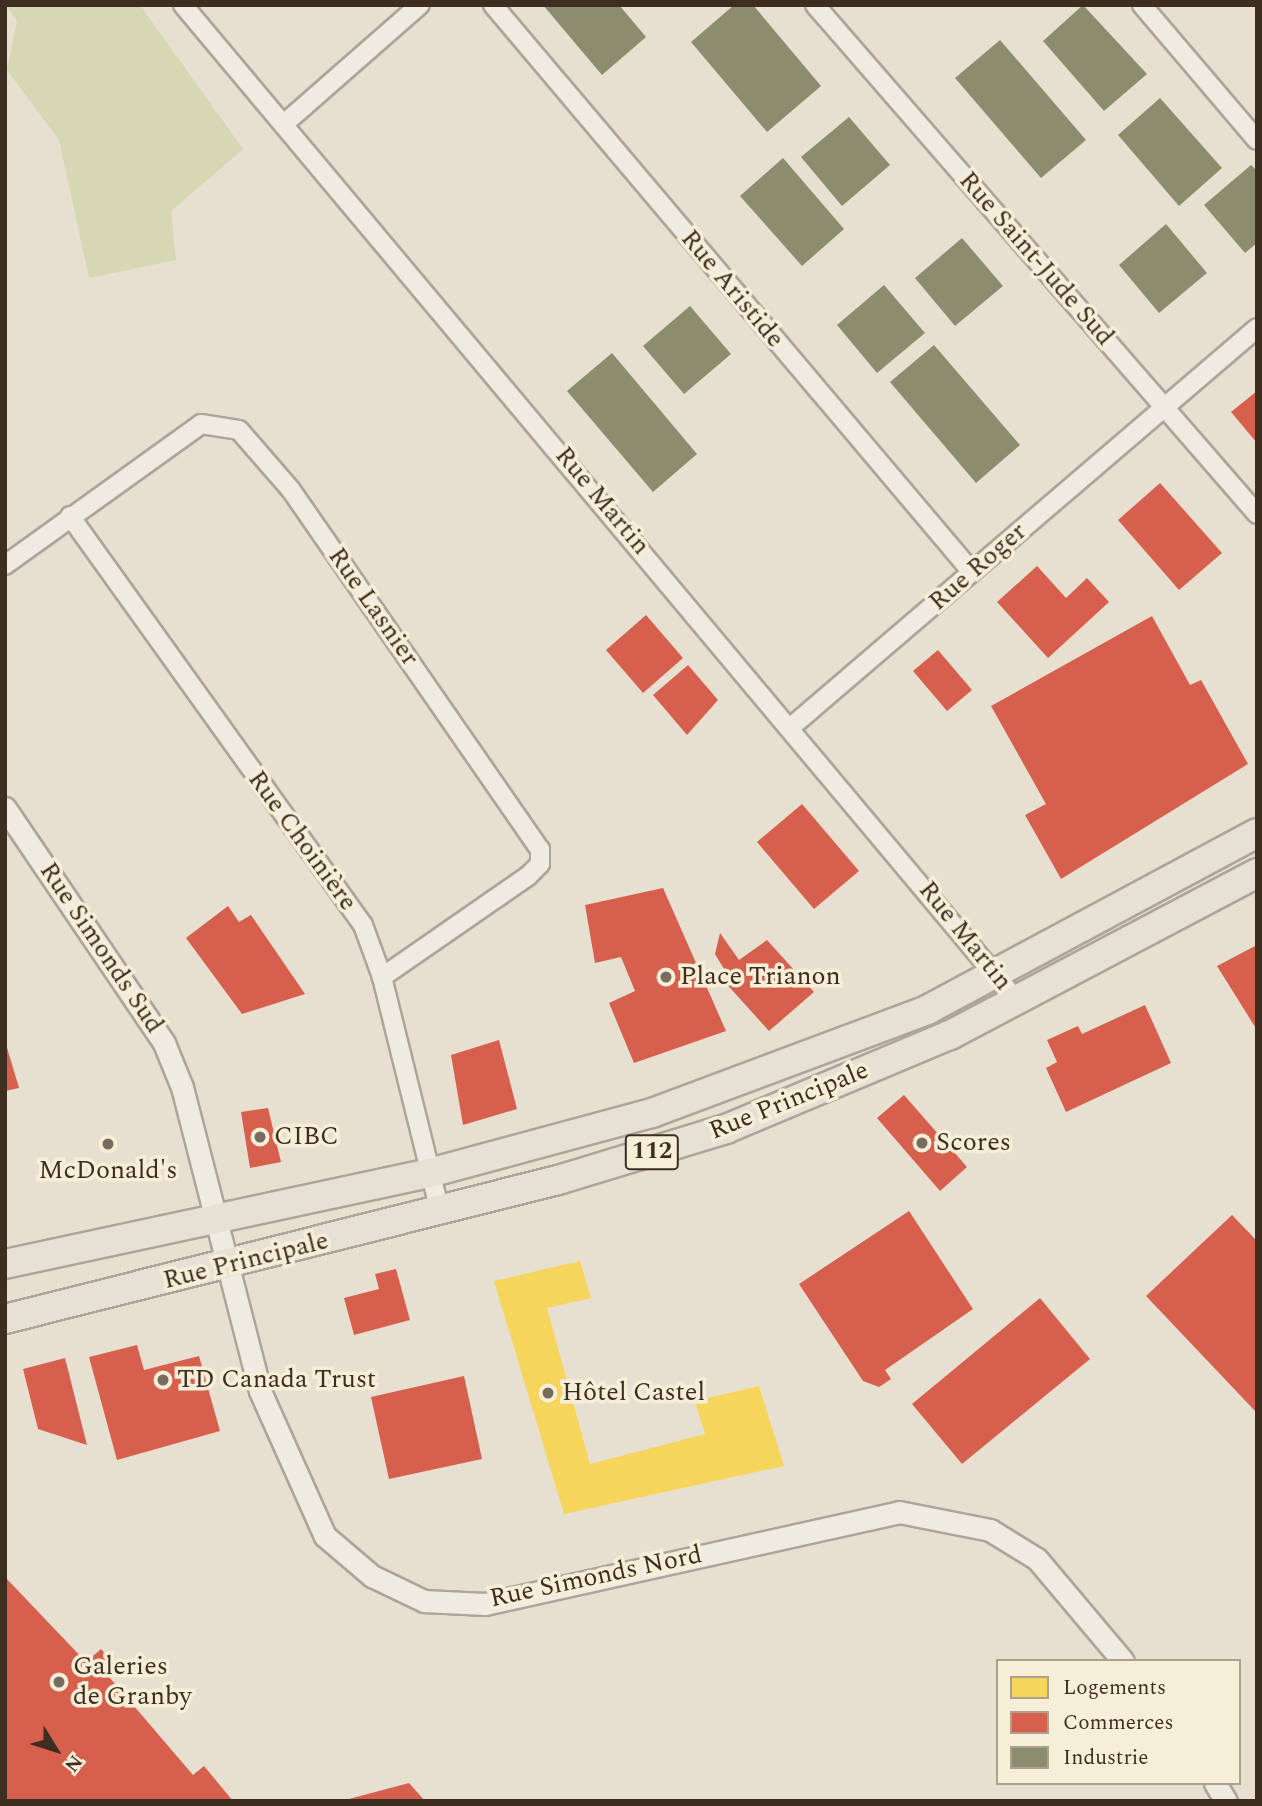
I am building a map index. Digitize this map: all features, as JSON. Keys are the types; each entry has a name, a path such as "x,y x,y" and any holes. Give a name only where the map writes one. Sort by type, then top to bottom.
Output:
{"main road":[{"name":"Rue Principale","path":"5,1264 429,1173 652,1113 926,1010 1257,833"},
{"name":"Rue Principale","path":"5,1319 440,1211 726,1129 1017,1001 1257,873"}],"street":[{"name":"Rue Martin","path":"183,5 998,973 1017,1001"},
{"path":"285,123 420,5"},
{"name":"Rue Aristide","path":"492,5 972,572"},
{"name":"Rue Saint-Jude Sud","path":"816,5 1257,514"},
{"path":"1142,5 1257,140"},
{"name":"Rue Roger","path":"791,727 1257,328"},
{"name":"Rue Lasnier","path":"5,565 201,425 239,430 291,490 540,849 540,864 528,876 382,977"},
{"name":"Rue Choinière","path":"70,516 363,925 382,977 440,1211"},
{"name":"Rue Simonds Sud","path":"5,808 164,1043 215,1217"},
{"name":"Rue Simonds Nord","path":"215,1217 260,1391 325,1536 372,1576 424,1601 485,1604 899,1512 990,1530 1037,1559 1122,1659"},
{"path":"1216,1785 1226,1801"}],"green space":[{"path":"6,5 140,5 243,149 171,211 176,260 89,278 59,140 7,70 17,21"}],"building: Logements":[{"name":"Hôtel Castel","path":"580,1261 591,1298 547,1308 590,1464 705,1434 695,1401 759,1386 784,1466 564,1514 494,1281"}],"building: Commerces":[{"path":"1257,391 1257,443 1231,412"},
{"path":"1160,483 1222,553 1179,590 1118,520"},
{"path":"1037,566 1066,598 1087,578 1109,602 1048,658 997,602"},
{"path":"646,615 683,658 643,693 606,650"},
{"path":"1152,616 1190,685 1201,680 1248,764 1061,879 1025,815 1046,804 991,706"},
{"path":"938,650 972,690 947,711 913,671"},
{"path":"688,665 718,700 687,735 653,695"},
{"path":"802,804 859,871 814,909 757,842"},
{"name":"Place Trianon","path":"663,888 726,1031 634,1063 609,1003 635,991 621,957 595,963 585,905"},
{"path":"228,906 239,922 251,915 305,994 242,1014 186,938"},
{"path":"720,933 739,960 767,940 814,992 769,1031 723,980 727,974 715,954"},
{"path":"1257,945 1257,1030 1217,966"},
{"path":"1145,1005 1171,1063 1066,1112 1046,1068 1057,1062 1047,1040 1078,1026 1082,1034"},
{"path":"499,1040 517,1109 463,1125 451,1055"},
{"path":"5,1041 19,1088 5,1091"},
{"name":"Scores","path":"904,1095 967,1167 940,1191 877,1118"},
{"name":"CIBC","path":"268,1108 281,1162 250,1168 241,1112"},
{"path":"909,1211 973,1309 885,1370 891,1379 879,1387 863,1381 799,1284"},
{"path":"1232,1215 1257,1241 1257,1413 1146,1296"},
{"path":"396,1269 410,1320 354,1335 344,1298 379,1289 375,1274"},
{"path":"1040,1298 1090,1359 962,1464 912,1404"},
{"path":"137,1345 144,1370 199,1356 220,1431 117,1460 89,1357"},
{"path":"65,1358 87,1445 38,1429 23,1369"},
{"path":"464,1376 482,1459 389,1479 371,1397"},
{"name":"Galeries de Granby","path":"5,1577 86,1662 101,1649 113,1663 104,1671 193,1775 204,1766 233,1801 5,1801"},
{"path":"409,1783 425,1801 345,1801 345,1800"}],"building: Industrie":[{"path":"543,5 619,5 646,37 602,75"},
{"path":"734,5 753,5 821,86 767,132 691,42"},
{"path":"1083,5 1147,74 1104,111 1043,41"},
{"path":"1000,40 1086,140 1041,178 955,78"},
{"path":"1160,98 1222,168 1179,206 1118,135"},
{"path":"849,117 890,165 842,206 801,157"},
{"path":"783,158 844,229 802,266 740,196"},
{"path":"1251,165 1257,171 1257,243 1245,253 1204,205"},
{"path":"1166,224 1207,273 1159,313 1119,265"},
{"path":"962,238 1003,286 955,326 915,278"},
{"path":"884,285 925,333 877,373 837,325"},
{"path":"690,306 731,354 684,394 643,346"},
{"path":"934,345 1020,445 976,483 890,382"},
{"path":"612,353 697,454 653,492 567,391"}],"place":[{"name":"Place Trianon","path":"666,977"},
{"name":"CIBC","path":"260,1137"},
{"name":"Scores","path":"922,1143"},
{"name":"McDonald's","path":"108,1144"},
{"name":"TD Canada Trust","path":"163,1380"},
{"name":"Hôtel Castel","path":"548,1393"},
{"name":"Galeries de Granby","path":"59,1682"}]}
